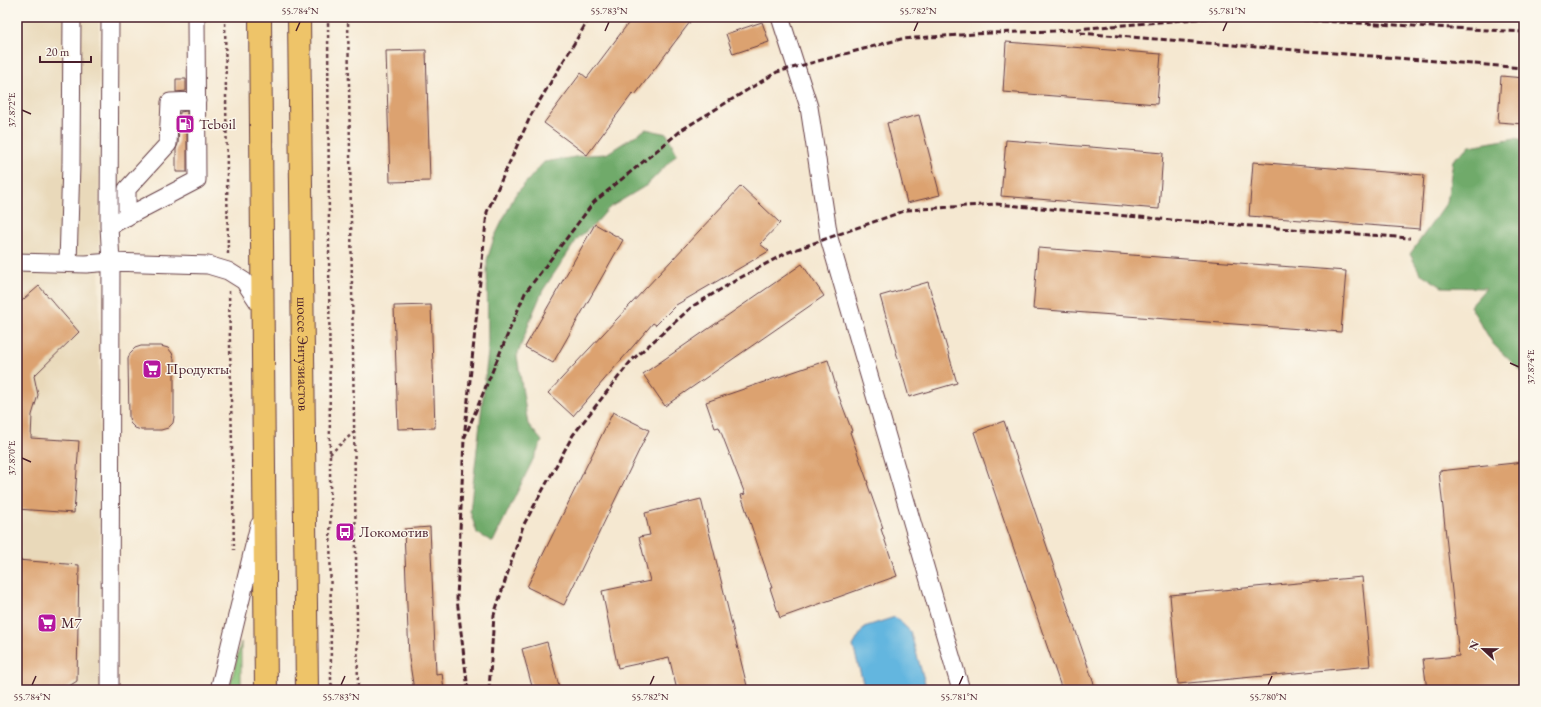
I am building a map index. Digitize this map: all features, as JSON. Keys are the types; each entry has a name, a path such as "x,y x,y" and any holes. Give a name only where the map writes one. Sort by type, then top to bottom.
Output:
{"highway":[{"path":"260,17 266,690"},
{"name":"шоссе Энтузиастов","path":"299,17 307,689"}],"street":[{"path":"68,264 72,164 72,17"},
{"path":"110,17 110,690"},
{"path":"109,226 197,180 196,17"},
{"path":"780,17 809,107 829,238 961,690"},
{"path":"127,217 127,189 168,144 170,102 196,101"},
{"path":"17,262 68,264 111,262 208,265 228,271 244,281 262,308"},
{"path":"219,690 264,505"}],"path":[{"path":"225,17 228,271 234,552"},
{"path":"328,17 331,683 335,690"},
{"path":"348,17 358,690"},
{"path":"330,455 355,431"}],"shaded area":[{"path":"17,17 99,17 100,690 17,690"}],"green space":[{"path":"646,129 667,134 677,154 647,185 609,208 595,224 578,238 543,290 517,356 528,424 542,441 493,542 477,533 470,511 488,352 487,260 494,238 515,195 544,162 587,155 606,154"},
{"path":"1515,138 1524,140 1524,374 1493,344 1470,306 1486,288 1442,287 1420,273 1410,254 1447,202 1453,160 1470,146"},
{"path":"241,642 241,690 229,690"}],"water":[{"path":"895,617 910,631 927,690 865,690 853,646 864,627"}],"building":[{"path":"633,17 683,17 690,22 635,95 633,93 587,155 544,123 581,73 587,78"},
{"path":"762,22 769,42 733,54 726,34"},
{"path":"1006,42 1161,54 1157,104 1003,92"},
{"path":"426,50 430,181 390,182 386,51"},
{"path":"1501,76 1524,78 1524,124 1498,122"},
{"path":"176,79 186,79 186,91 176,92"},
{"path":"187,111 187,172 176,172 176,149 178,144 180,112"},
{"path":"919,115 940,195 907,203 887,123"},
{"path":"1006,140 1163,153 1159,209 1001,196"},
{"path":"1253,162 1424,175 1420,229 1249,216"},
{"path":"741,186 780,223 760,244 769,251 676,305 656,325 653,323 573,416 548,393"},
{"path":"595,224 623,240 553,363 525,347"},
{"path":"1038,248 1346,271 1341,332 1033,309"},
{"path":"802,264 824,296 665,406 643,374"},
{"path":"928,282 957,383 909,397 880,296"},
{"path":"39,286 79,332 34,376 38,395 32,415 31,438 79,441 74,513 17,509 17,305"},
{"path":"431,305 435,428 398,429 394,306"},
{"path":"141,346 161,346 168,348 174,359 173,423 168,428 161,430 141,430 135,428 130,423 128,359 130,353 135,348"},
{"path":"828,360 835,386 852,431 850,432 883,528 881,529 897,576 780,618 770,588 772,588 741,495 745,494 719,427 715,428 706,402"},
{"path":"613,412 649,430 564,605 527,587"},
{"path":"1004,421 1096,690 1062,690 974,432"},
{"path":"1524,462 1524,690 1427,690 1423,659 1459,656 1439,471"},
{"path":"701,499 748,690 677,690 669,657 618,668 602,591 650,581 639,537 650,535 645,513"},
{"path":"430,527 436,674 442,673 444,690 414,690 409,658 404,529"},
{"name":"М7","path":"17,560 79,565 77,681 63,690 17,690"},
{"path":"1362,577 1370,666 1178,684 1170,595"},
{"path":"547,642 560,690 533,690 522,649"}],"railway":[{"path":"468,690 457,599 464,439 487,212 531,115 590,17"},
{"path":"464,439 525,293 594,202 683,129 777,72 901,39 989,33 1054,31 1218,17"},
{"path":"1249,17 1524,32"},
{"path":"1080,33 1524,68"},
{"path":"489,690 494,615 523,526 573,435 631,361 693,306 786,253 907,210 996,204 1172,220 1410,238"}],"place":[{"name":"Teboil","path":"185,124"},
{"name":"Продукты","path":"152,369"},
{"name":"Локомотив","path":"345,532"},
{"name":"М7","path":"47,623"}]}
